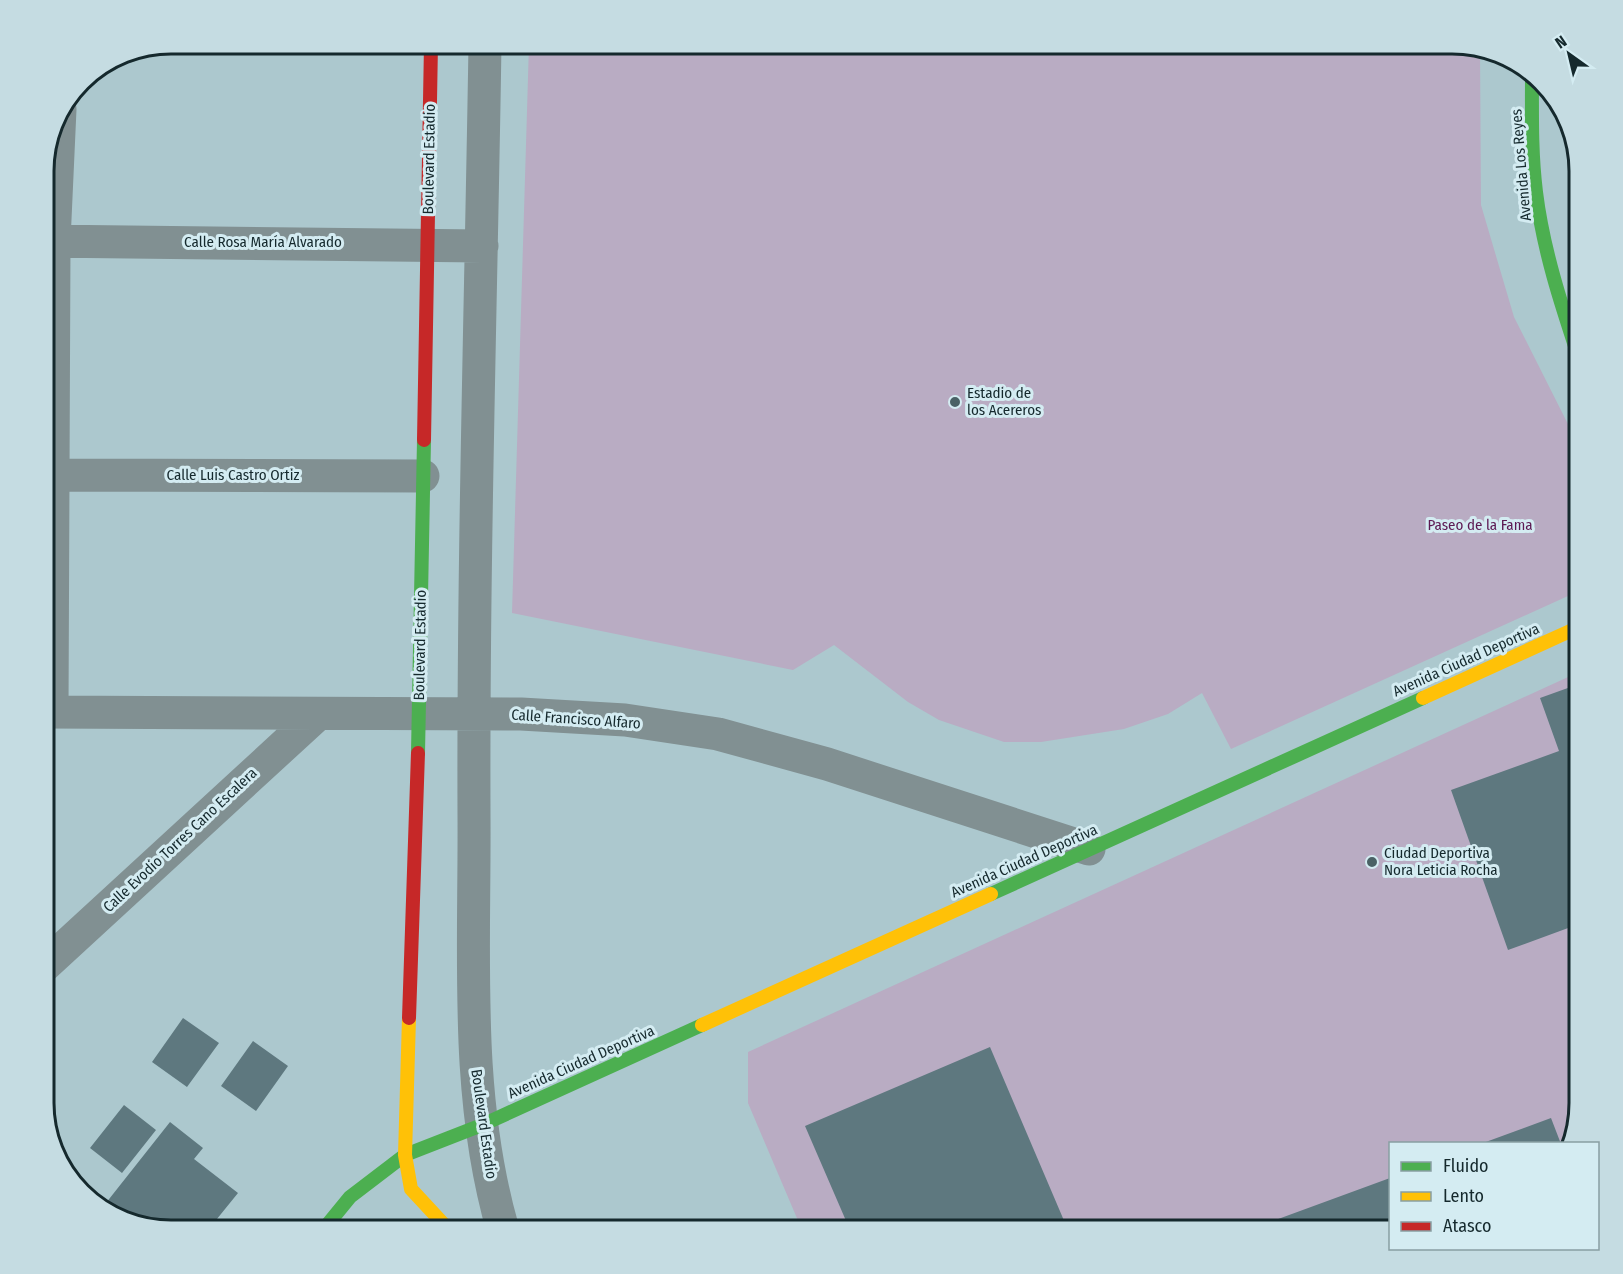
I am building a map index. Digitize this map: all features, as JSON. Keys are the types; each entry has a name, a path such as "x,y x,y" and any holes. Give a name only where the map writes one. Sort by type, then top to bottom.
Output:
{"street":[{"name":"Boulevard Estadio","path":"431,54 419,715 405,1155 411,1189 440,1220"},
{"name":"Boulevard Estadio","path":"485,54 474,714 475,1058 482,1125 501,1220"},
{"name":"Avenida Los Reyes","path":"1532,86 1533,149 1538,210 1569,327"},
{"path":"54,181 57,144"},
{"name":"Calle Rosa María Alvarado","path":"54,241 482,246"},
{"name":"Calle Luis Castro Ortiz","path":"54,475 423,476"},
{"name":"Avenida Ciudad Deportiva","path":"331,1220 350,1197 405,1155 482,1125 1569,632"},
{"name":"Calle Francisco Alfaro","path":"54,712 474,714 625,720 717,734 827,764 1089,849"},
{"name":"Calle Evodio Torres Cano Escalera","path":"54,951 317,715"}],"green space":[{"name":"Estadio de los Acereros","path":"529,54 1452,54 1480,57 1481,205 1514,317 1569,426 1569,596 1231,749 1202,693 1168,714 1124,729 1041,742 1004,742 939,720 908,702 834,645 793,670 512,613"},
{"name":"Ciudad Deportiva Nora Leticia Rocha","path":"1569,677 1569,1103 1563,1142 1389,1142 1389,1220 798,1220 748,1103 748,1052"}],"building":[{"path":"1569,688 1569,928 1508,950 1451,790 1559,751 1540,698"},
{"path":"183,1018 219,1043 187,1087 152,1062"},
{"path":"253,1041 288,1066 256,1111 221,1086"},
{"path":"990,1047 1064,1220 846,1220 805,1126"},
{"path":"124,1105 156,1130 122,1173 90,1148"},
{"path":"1551,1118 1560,1142 1486,1142"},
{"path":"170,1122 203,1148 194,1159 238,1193 216,1220 148,1218 133,1214 108,1201"},
{"path":"1389,1178 1389,1220 1275,1220"}],"traffic: fast":[{"path":"1532,86 1533,162 1539,213 1553,276 1569,326"},
{"path":"418,753 424,440"},
{"path":"991,894 1423,698"},
{"path":"331,1220 350,1197 405,1155 482,1125 702,1025"}],"traffic: slow":[{"path":"1423,698 1569,632"},
{"path":"702,1025 991,894"},
{"path":"409,1018 405,1155 411,1189 440,1220"}],"traffic: jam":[{"path":"424,440 431,54"},
{"path":"409,1018 418,753"}],"place":[{"name":"Estadio de los Acereros","path":"955,402"},
{"name":"Ciudad Deportiva Nora Leticia Rocha","path":"1372,862"}],"park label":[{"name":"Paseo de la Fama","path":"1480,525"}]}
